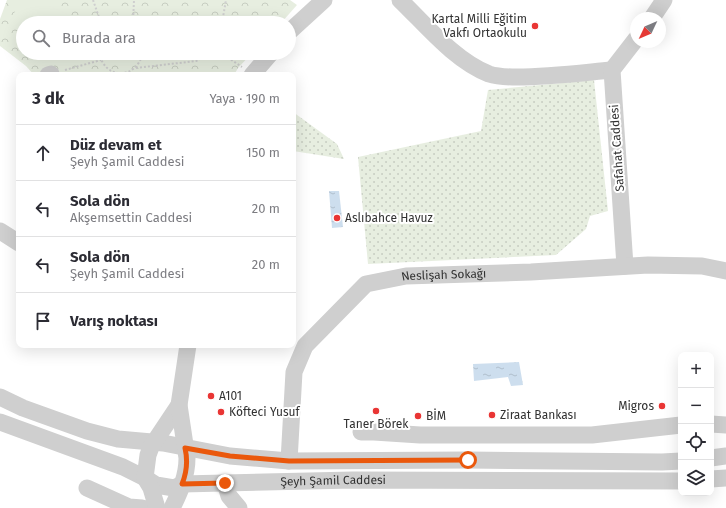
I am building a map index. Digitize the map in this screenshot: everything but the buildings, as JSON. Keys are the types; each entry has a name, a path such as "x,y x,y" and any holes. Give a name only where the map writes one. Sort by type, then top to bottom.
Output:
{"street":[{"path":"400,0 464,60 491,75 505,77 531,77 612,70 630,47"},
{"path":"656,12 664,0"},
{"path":"296,24 317,2"},
{"path":"255,72 265,60"},
{"name":"Safahat Caddesi","path":"612,70 625,266"},
{"path":"0,231 16,241"},
{"name":"Neslişah Sokağı","path":"289,461 294,372 299,343 366,284 406,276 531,272 648,264 702,266 726,271"},
{"path":"87,488 128,507 154,508 182,484 186,476 187,466 179,404 188,348"},
{"name":"Şeyh Şamil Caddesi","path":"0,397 23,408 87,431 118,439 163,443 230,456 289,461 678,461"},
{"path":"154,508 151,488 145,478 148,455 179,404"},
{"name":"Şeyh Şamil Caddesi","path":"0,422 123,468 156,485 174,488 182,484 353,480 678,481"},
{"path":"714,424 726,425"},
{"path":"361,432 420,435 592,435 678,425"},
{"path":"714,458 726,456"},
{"path":"714,479 726,478"},
{"path":"225,483 226,490 235,506"}],"path":[{"path":"93,0 99,16"},
{"path":"133,16 134,0"},
{"path":"223,16 226,0"},
{"path":"56,72 100,60 107,68 114,72"},
{"path":"136,68 141,60"},
{"path":"129,72 136,68 198,60"},
{"path":"231,60 249,72"}],"green space":[{"path":"7,0 290,0 297,5 287,16 16,16 16,58 0,46 0,19"},
{"path":"20,0 52,0 49,6 67,14 66,16 16,16 16,28 9,25"},
{"path":"18,60 245,60 236,72 31,72"},
{"path":"594,80 608,211 590,216 586,229 556,255 368,264 358,157 481,131 488,90"},
{"path":"296,114 337,144 344,159 296,151"}],"water":[{"name":"Aslıbahce Havuz","path":"329,191 339,191 343,227 332,228"},
{"path":"519,362 523,385 511,386 508,377 474,381 473,364"}],"place":[{"name":"Kartal Milli Eğitim Vakfı Ortaokulu","path":"535,26"},
{"name":"Aslıbahce Havuz","path":"337,218"},
{"name":"A101","path":"211,396"},
{"name":"Migros","path":"662,406"},
{"name":"Taner Börek","path":"376,411"},
{"name":"Köfteci Yusuf","path":"221,412"},
{"name":"Ziraat Bankası","path":"492,415"},
{"name":"BİM","path":"418,416"}],"route":[{"path":"225,483 182,484 186,476 187,466 185,448 230,456 289,461 468,460"}]}
